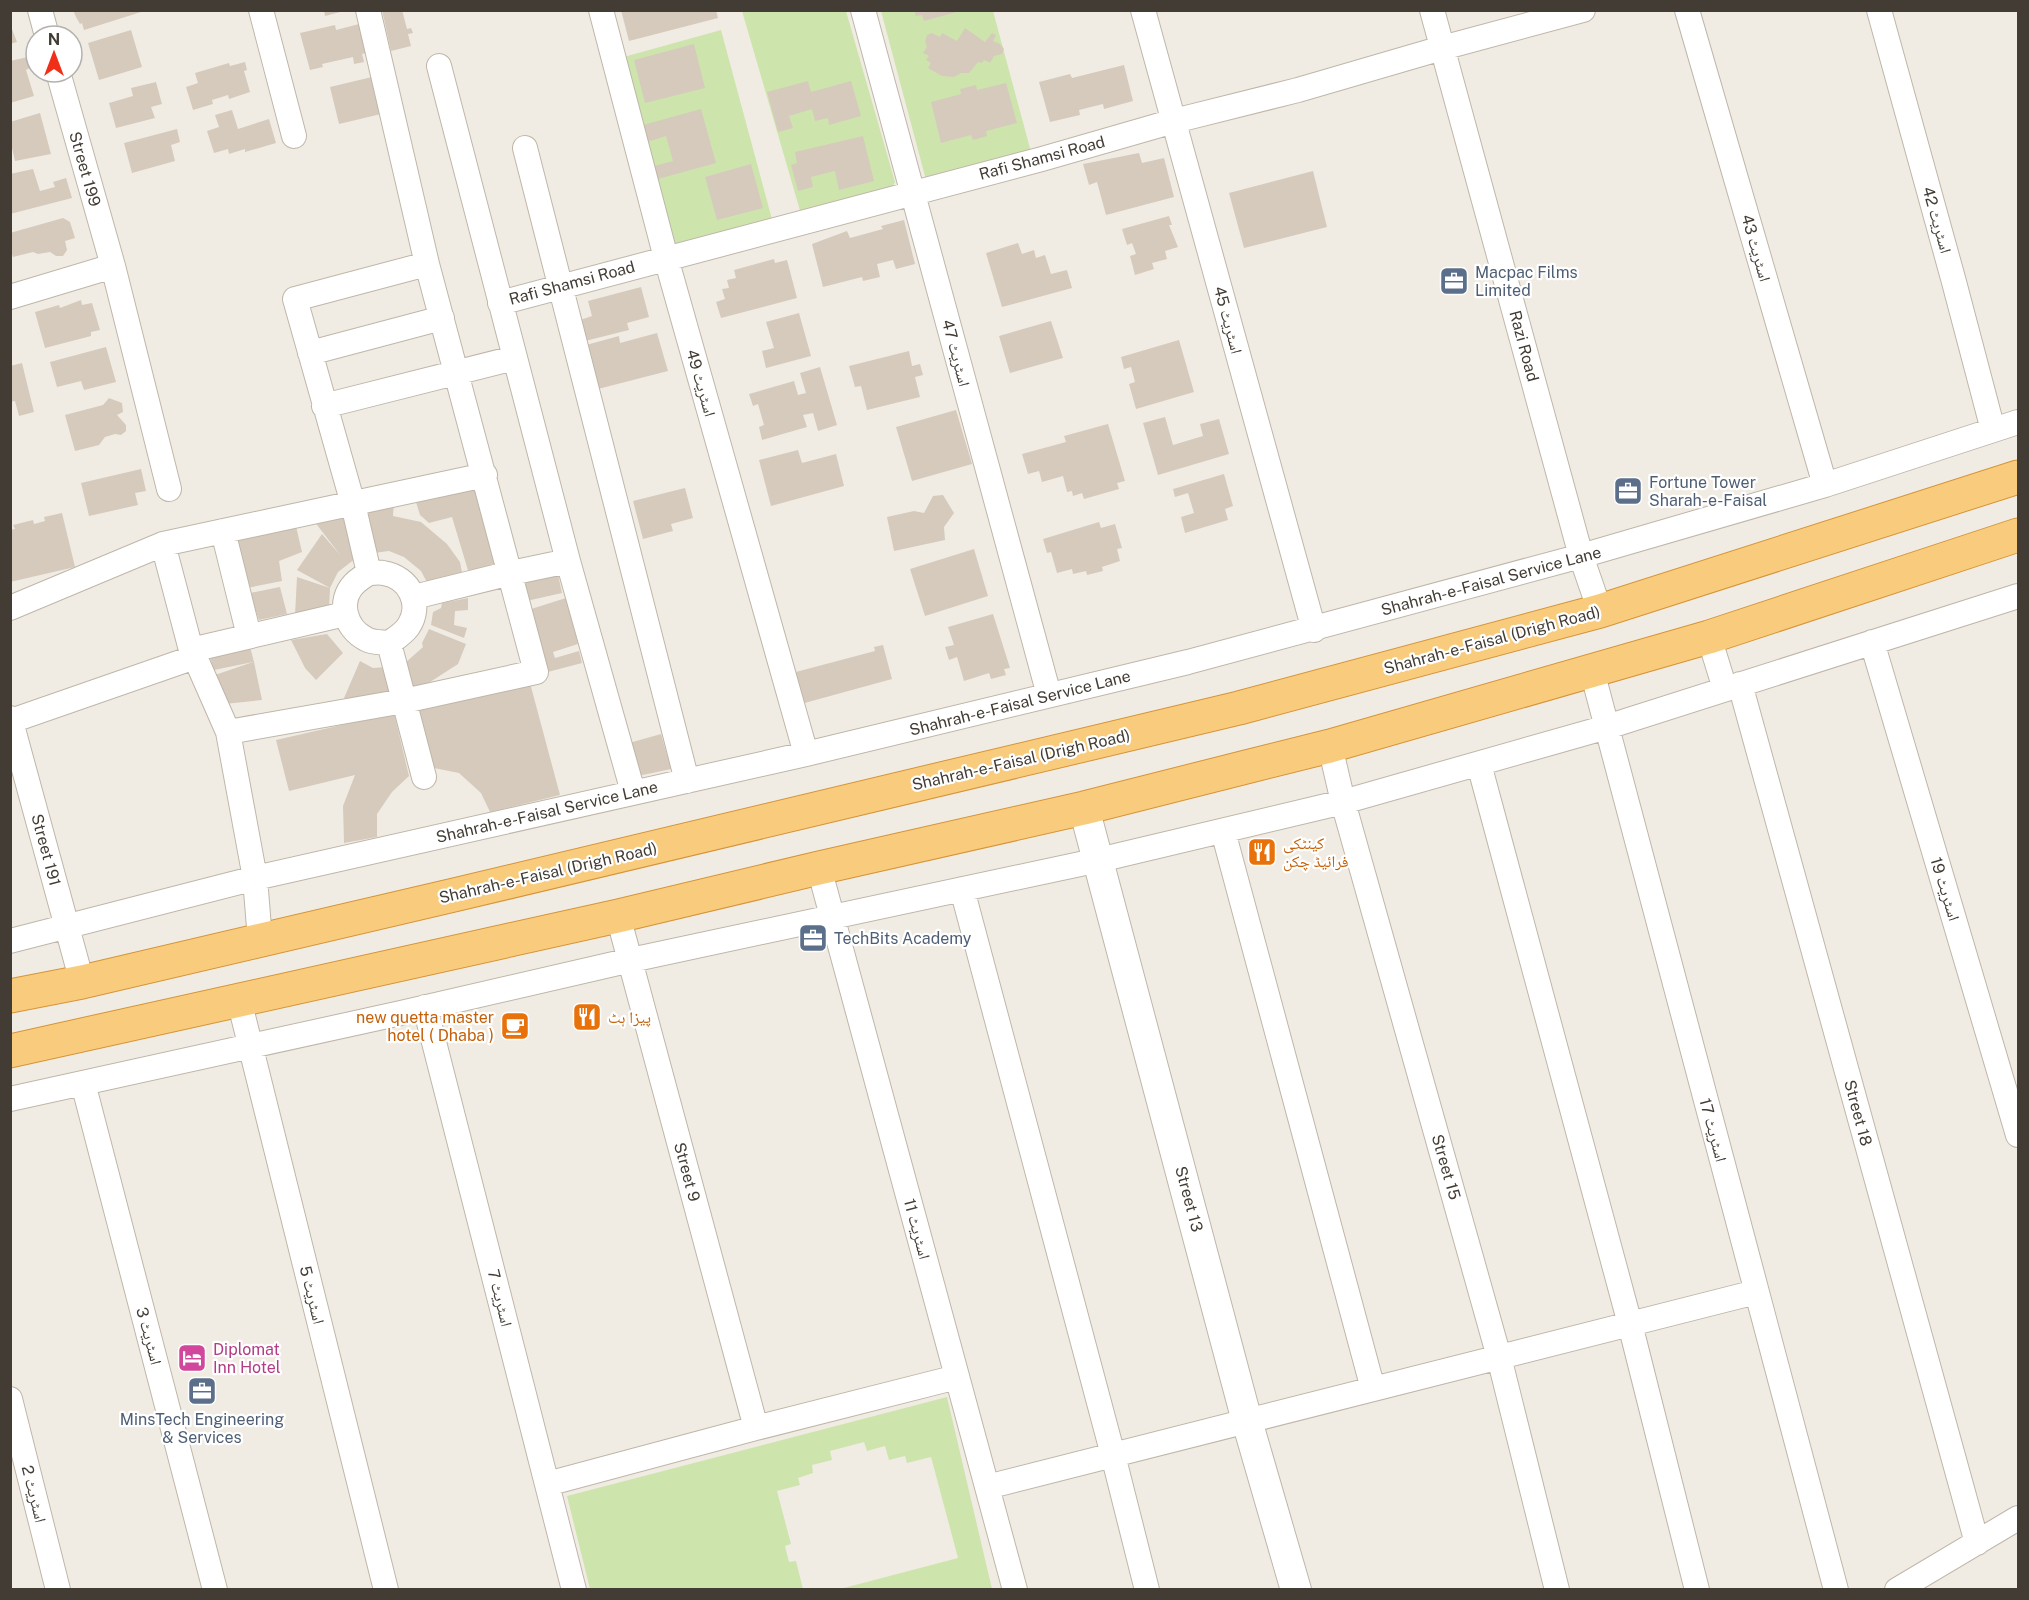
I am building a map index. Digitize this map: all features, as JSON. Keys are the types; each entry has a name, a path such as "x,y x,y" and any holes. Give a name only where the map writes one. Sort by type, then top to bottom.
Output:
{"highway":[{"name":"Shahrah-e-Faisal (Drigh Road)","path":"10,996 82,982 1227,711 1600,611 2019,477"},
{"path":"10,1051 618,916 1084,808 1330,746 1709,637 2019,535"}],"street":[{"path":"261,10 294,136"},
{"path":"228,732 404,701 536,672 427,264 368,10"},
{"name":"اسٹریٹ 49","path":"601,10 666,258 806,754"},
{"name":"اسٹریٹ 47","path":"863,10 1049,695"},
{"name":"اسٹریٹ 45","path":"1143,10 1314,630"},
{"name":"Razi Road","path":"1432,10 1581,556 1600,611"},
{"name":"Rafi Shamsi Road","path":"500,303 1174,121 1298,90 1583,10"},
{"name":"اسٹریٹ 43","path":"1686,10 1826,485"},
{"name":"اسٹریٹ 42","path":"1879,10 1993,430"},
{"path":"439,66 568,561 633,792"},
{"name":"Street 199","path":"61,84 113,266 169,489"},
{"path":"525,148 687,781"},
{"path":"369,573 295,299 427,264"},
{"path":"10,297 113,266"},
{"path":"310,353 442,318"},
{"path":"324,406 514,358"},
{"name":"Shahrah-e-Faisal Service Lane","path":"10,941 255,878 806,754 1188,663 1581,556 1826,485 2019,422"},
{"path":"10,608 164,544 484,475"},
{"path":"223,531 249,636"},
{"path":"164,544 193,653 228,732 255,878 260,940"},
{"path":"414,597 568,561"},
{"path":"369,573 385,573 401,579 414,597 415,609 409,626 404,633 389,643 366,639 351,627 345,614 346,598 354,584 369,573"},
{"path":"10,1099 631,960 1099,860 1343,802 1607,727 2019,596"},
{"path":"11,719 193,653 249,636 345,614"},
{"name":"Street 18","path":"1709,637 1733,687 1977,1543"},
{"name":"اسٹریٹ 19","path":"1872,642 2019,1135"},
{"path":"389,643 424,777"},
{"name":"اسٹریٹ 17","path":"1592,670 1836,1590"},
{"name":"Street 191","path":"11,719 82,982"},
{"name":"Street 15","path":"1330,746 1343,802 1499,1357 1557,1590"},
{"path":"1479,764 1630,1324 1697,1590"},
{"name":"Street 13","path":"1084,808 1247,1421 1296,1590"},
{"path":"1223,831 1373,1389"},
{"name":"اسٹریٹ 11","path":"819,868 1015,1590"},
{"path":"962,889 1147,1590"},
{"name":"Street 9","path":"618,916 756,1428"},
{"name":"اسٹریٹ 5","path":"239,1000 386,1590"},
{"name":"اسٹریٹ 7","path":"425,1007 574,1590"},
{"name":"اسٹریٹ 3","path":"83,1083 215,1590"},
{"path":"987,1486 1756,1292"},
{"path":"548,1484 957,1377"},
{"name":"اسٹریٹ 2","path":"10,1399 58,1590"},
{"path":"1897,1590 2019,1518"}],"green space":[{"path":"742,11 846,11 895,182 890,191 801,214"},
{"path":"881,11 993,11 1031,152 926,180"},
{"path":"721,30 773,223 672,250 620,58"},
{"path":"947,1397 992,1589 840,1589 958,1558 931,1457 907,1463 905,1456 889,1460 885,1446 867,1451 864,1442 830,1451 832,1460 812,1465 813,1473 798,1478 800,1485 777,1491 791,1544 785,1546 789,1562 796,1561 803,1589 590,1589 567,1496"}],"building":[{"path":"73,10 140,10 141,12 84,30 84,24 80,24"},
{"path":"324,10 344,10 344,11 325,16"},
{"path":"382,10 402,10 407,29 411,28 413,33 408,34 411,46 391,51"},
{"path":"621,10 716,10 718,18 629,41"},
{"path":"914,10 960,11 924,21 922,15 916,16"},
{"path":"363,23 370,52 362,54 364,62 354,64 353,57 322,64 323,67 310,70 300,33 335,25 336,30"},
{"path":"10,24 17,42 10,44"},
{"path":"965,28 985,42 992,33 996,35 993,41 1004,49 1002,54 994,56 990,63 984,60 982,63 978,62 969,73 961,73 954,77 942,76 928,68 931,63 926,60 929,56 923,53 927,47 925,42 927,35 932,33 940,37 942,33 957,41"},
{"path":"131,30 142,67 99,80 88,43"},
{"path":"694,44 705,88 645,103 634,60"},
{"path":"24,58 24,84 30,84 34,96 10,103 10,61"},
{"path":"245,62 247,70 244,71 250,92 229,99 228,95 212,100 213,104 193,110 186,87 198,83 195,73 229,63 230,66"},
{"path":"1124,65 1133,101 1104,109 1103,104 1079,110 1080,115 1050,122 1039,82 1070,74 1072,78"},
{"path":"372,77 381,114 339,124 330,87"},
{"path":"808,81 811,92 851,81 861,116 829,125 828,118 815,121 812,109 789,116 793,128 778,132 767,92"},
{"path":"156,82 162,104 151,107 155,118 116,128 109,103 133,96 131,88"},
{"path":"1006,83 1017,123 986,131 987,136 973,140 971,135 941,143 931,102 961,94 960,89 976,85 977,90"},
{"path":"701,109 716,163 658,179 654,166 673,161 666,136 647,142 643,125"},
{"path":"232,110 238,129 269,119 276,143 245,152 245,149 229,154 228,149 214,153 207,131 219,127 215,115"},
{"path":"40,113 51,154 15,161 12,148 10,149 10,122"},
{"path":"177,129 180,142 171,145 175,161 132,173 124,143"},
{"path":"863,136 874,181 839,190 835,171 811,177 813,187 798,191 791,165 797,163 795,152"},
{"path":"1139,153 1142,163 1164,158 1174,197 1106,215 1097,182 1089,185 1083,164"},
{"path":"751,164 763,208 717,220 705,177"},
{"path":"33,169 40,191 55,187 53,182 66,178 72,198 10,214 10,174"},
{"path":"1313,171 1327,227 1244,248 1229,193"},
{"path":"1169,216 1172,225 1169,225 1178,247 1165,251 1167,259 1152,263 1154,269 1135,275 1130,256 1136,254 1132,243 1127,245 1122,229"},
{"path":"63,218 70,222 75,238 65,241 67,250 63,256 56,256 50,252 38,254 33,252 13,257 10,248 10,233"},
{"path":"904,220 915,264 896,269 893,260 877,264 880,277 863,281 862,277 823,287 812,244 847,231 850,238 883,229 881,226"},
{"path":"1018,243 1022,254 1034,250 1036,258 1045,255 1051,274 1067,270 1072,288 1002,307 986,253"},
{"path":"774,259 775,263 787,260 797,298 721,318 716,302 725,299 722,289 729,288 727,280 736,278 734,270"},
{"path":"641,287 649,317 627,323 629,330 585,341 580,320 592,316 588,301"},
{"path":"81,300 82,305 92,303 100,330 91,332 91,336 45,348 35,312 59,305 60,308"},
{"path":"799,313 811,356 766,368 762,351 774,348 766,322"},
{"path":"1051,321 1063,358 1010,373 999,336"},
{"path":"657,333 668,371 598,389 586,345 619,336 620,343"},
{"path":"1179,340 1194,392 1136,409 1129,384 1135,382 1131,367 1124,369 1121,357"},
{"path":"106,347 116,382 84,390 81,381 57,387 50,362"},
{"path":"909,351 912,366 920,364 923,375 915,377 920,397 867,410 861,386 855,387 849,366"},
{"path":"22,363 34,412 19,416 15,401 10,402 10,366"},
{"path":"820,367 837,425 818,431 813,413 803,415 807,427 762,440 759,427 764,425 758,404 753,406 749,394 794,381 798,395 806,393 800,373"},
{"path":"109,398 122,403 123,412 117,415 126,425 126,431 121,435 105,437 99,445 75,451 65,415 103,405"},
{"path":"956,410 972,464 912,481 896,427"},
{"path":"1165,417 1173,445 1203,436 1200,424 1219,419 1229,454 1158,475 1143,423"},
{"path":"1108,424 1125,481 1117,483 1119,489 1084,499 1082,493 1073,496 1072,491 1067,492 1063,476 1042,482 1039,471 1028,474 1022,454 1066,442 1064,436"},
{"path":"798,450 802,463 836,454 844,486 771,506 759,460"},
{"path":"141,469 146,491 135,493 138,505 89,516 81,483"},
{"path":"1224,474 1233,506 1225,509 1228,520 1185,533 1181,517 1194,513 1188,493 1175,497 1173,489"},
{"path":"475,487 498,569 470,577 452,517 429,523 420,515 415,499"},
{"path":"685,488 693,518 671,524 673,531 643,539 633,501"},
{"path":"943,495 954,513 944,527 945,540 894,551 887,517 914,511 924,513 933,496"},
{"path":"394,503 393,516 421,522 447,544 460,562 463,578 429,586 421,571 404,557 389,551 374,553 363,508"},
{"path":"62,513 75,567 10,582 10,530 15,529 13,525 33,520 34,524 45,521 44,517"},
{"path":"348,515 360,555 338,572 330,588 297,570 322,534 341,556 314,521"},
{"path":"295,522 302,552 279,561 282,581 247,588 235,536"},
{"path":"1099,522 1101,528 1115,524 1122,548 1117,549 1120,561 1102,567 1103,571 1087,575 1086,571 1073,574 1072,569 1057,573 1051,552 1047,553 1043,539"},
{"path":"974,549 988,596 925,616 910,569"},
{"path":"557,570 562,593 522,602 515,580"},
{"path":"297,577 330,588 329,609 295,615"},
{"path":"280,587 287,614 259,620 250,593"},
{"path":"468,598 468,610 455,611 454,625 467,628 464,638 431,625 433,612 441,608 442,603"},
{"path":"566,598 578,644 553,652 555,658 579,651 582,663 544,673 528,610"},
{"path":"993,614 1010,668 1004,669 1006,675 991,679 989,673 964,681 957,657 949,660 945,647 954,645 948,627"},
{"path":"429,629 466,644 458,664 413,693 405,663 423,647 422,643"},
{"path":"327,634 343,653 316,680 305,668 291,640"},
{"path":"249,643 262,700 224,704 215,675 253,662 214,670 208,651"},
{"path":"883,645 892,679 801,704 792,673 875,651 874,647"},
{"path":"360,661 373,668 386,667 395,701 372,704 344,698"},
{"path":"530,683 560,795 490,812 481,793 459,773 429,767 414,709"},
{"path":"394,713 409,776 392,792 377,814 377,837 344,843 343,806 355,775 289,791 276,740"},
{"path":"661,734 671,769 638,776 629,743"}],"place":[{"name":"Macpac Films Limited","path":"1454,281"},
{"name":"Fortune Tower Sharah-e-Faisal","path":"1628,491"},
{"name":"کینٹکی فرائیڈ چکن","path":"1262,852"},
{"name":"TechBits Academy","path":"813,938"},
{"name":"پیزا ہٹ","path":"587,1017"},
{"name":"new quetta master hotel ( Dhaba )","path":"515,1026"},
{"name":"Diplomat Inn Hotel","path":"192,1358"},
{"name":"MinsTech Engineering & Services","path":"202,1391"}]}
